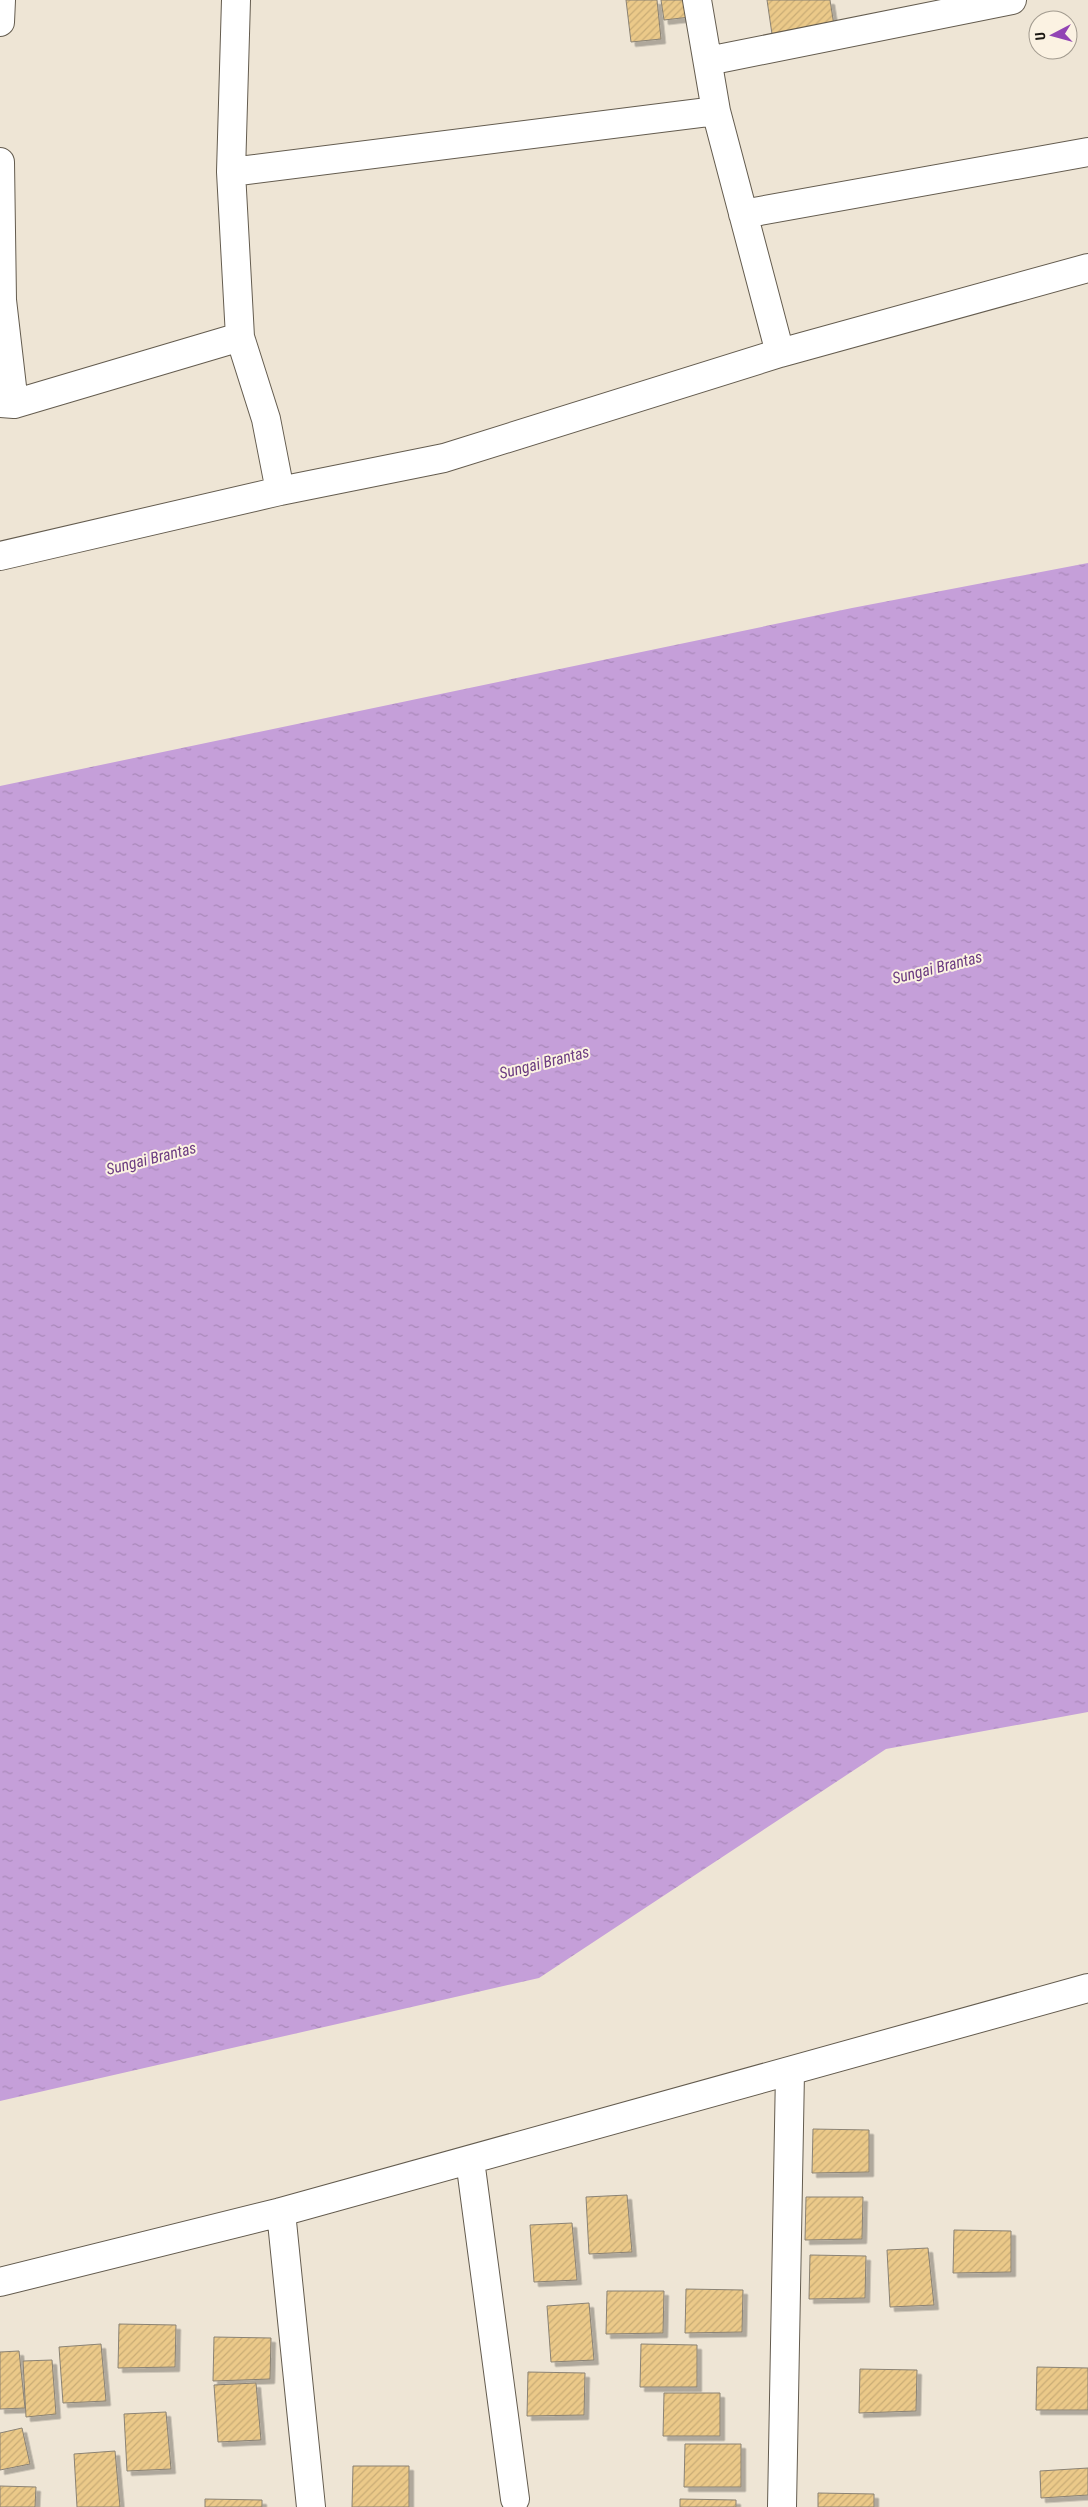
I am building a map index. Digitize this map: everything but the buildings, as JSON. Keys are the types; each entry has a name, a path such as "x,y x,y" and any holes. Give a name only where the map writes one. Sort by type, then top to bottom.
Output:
{"street":[{"path":"0,22 1,0"},
{"path":"236,0 232,172 240,337 266,419 280,491"},
{"path":"697,0 716,111 780,354"},
{"path":"708,61 1012,0"},
{"path":"232,172 716,111"},
{"path":"743,214 1088,152"},
{"path":"0,162 2,300 7,403 240,337"},
{"path":"0,556 280,491 444,458 780,354 1088,268"},
{"path":"0,2282 281,2212 1088,1988"},
{"path":"782,2507 790,2072"},
{"path":"470,2160 515,2499"},
{"path":"281,2212 311,2507"}],"water":[{"name":"Sungai Brantas","path":"1088,563 1088,1712 886,1749 539,1978 0,2101 0,786 852,608"}]}
